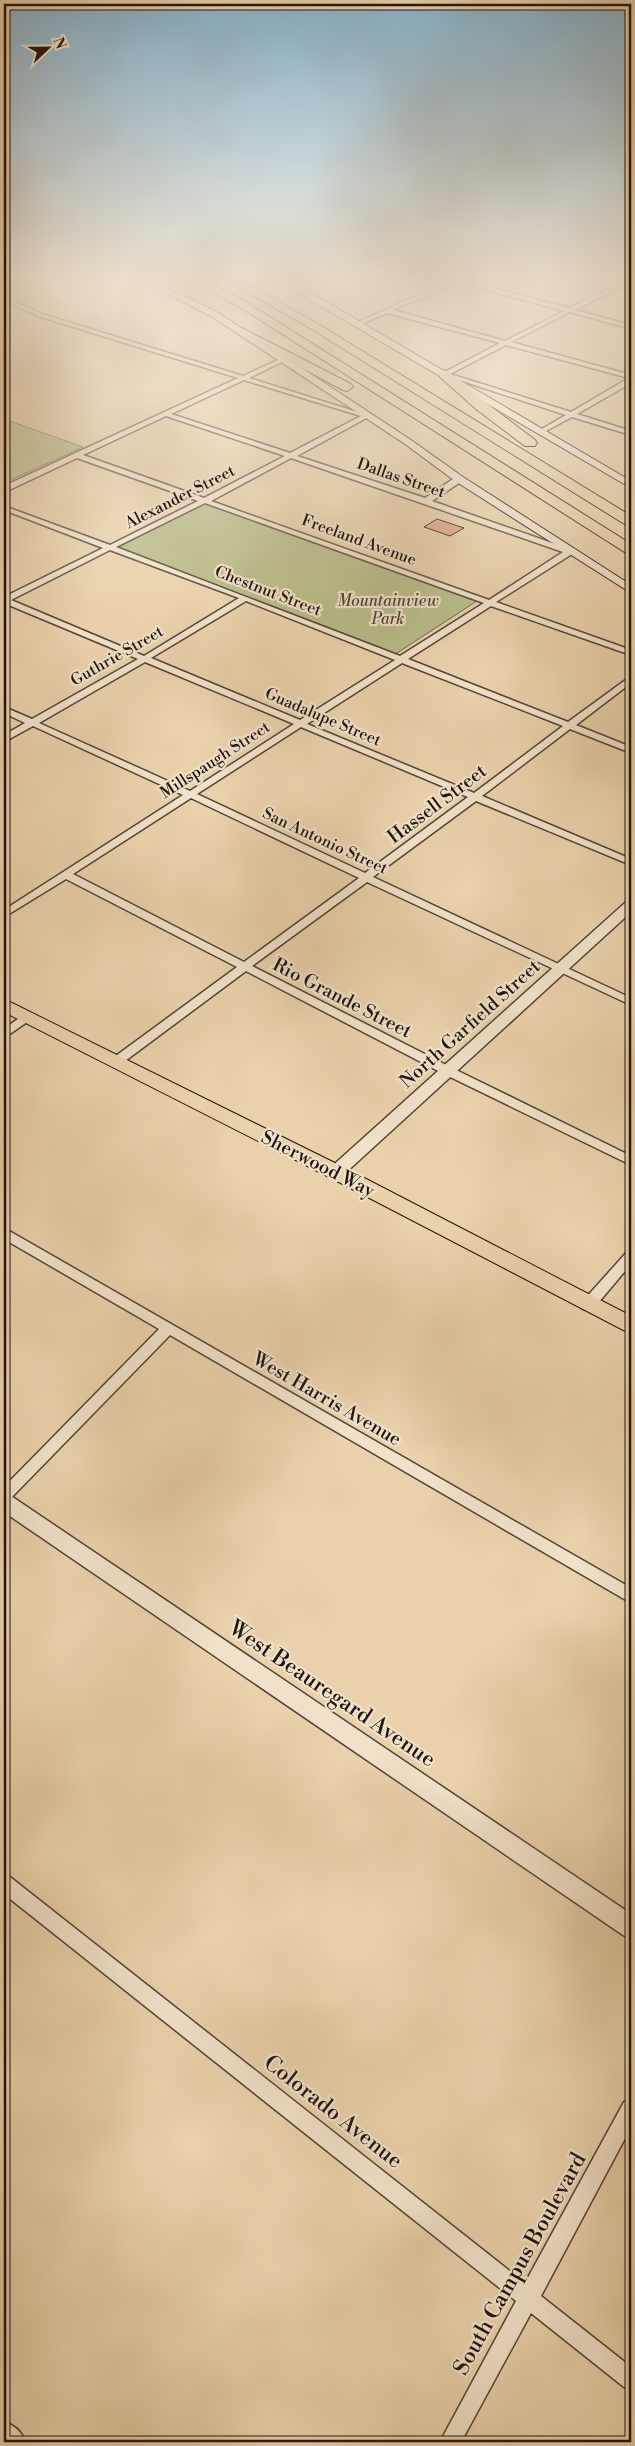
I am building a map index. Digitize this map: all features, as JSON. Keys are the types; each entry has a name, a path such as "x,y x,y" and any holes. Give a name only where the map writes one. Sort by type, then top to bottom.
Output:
{"highway":[{"path":"350,390 453,446 604,533"},
{"path":"379,390 631,550"},
{"path":"419,390 631,520"},
{"path":"463,390 631,520"}],"main road":[{"path":"328,390 408,442 459,479 569,552 631,590"},
{"path":"472,390 631,485"},
{"name":"Sherwood Way","path":"4,1005 336,1172 631,1326"}],"street":[{"path":"4,489 215,390"},
{"path":"288,390 367,416"},
{"path":"494,390 631,434"},
{"path":"542,431 611,390"},
{"name":"Dallas Street","path":"165,414 426,501 569,552"},
{"name":"Alexander Street","path":"4,600 206,500 367,416"},
{"name":"Freeland Avenue","path":"76,455 631,653"},
{"path":"426,501 459,479"},
{"name":"Chestnut Street","path":"4,508 245,598 631,750"},
{"name":"Millspaugh Street","path":"4,914 399,659 569,552"},
{"name":"Guthrie Street","path":"4,739 146,658 245,598"},
{"name":"Guadalupe Street","path":"4,600 631,862"},
{"name":"Hassell Street","path":"117,1061 367,878 631,679"},
{"name":"San Antonio Street","path":"4,710 189,794 631,1002"},
{"name":"Rio Grande Street","path":"66,875 244,968 631,1161"},
{"name":"North Garfield Street","path":"336,1172 631,906"},
{"path":"4,1034 26,1017"},
{"name":"West Harris Avenue","path":"4,1233 631,1596"},
{"path":"588,1305 631,1256"},
{"path":"4,1496 168,1329"},
{"name":"West Beauregard Avenue","path":"4,1502 631,1927"},
{"name":"Colorado Avenue","path":"4,1883 631,2380"},
{"name":"South Campus Boulevard","path":"450,2442 631,2109"},
{"path":"4,2432 15,2442"}],"green space":[{"path":"4,419 83,447 4,483"},
{"name":"Mountainview Park","path":"204,502 477,601 394,655 117,548"}],"building":[{"path":"437,519 464,528 450,536 424,527"}]}
